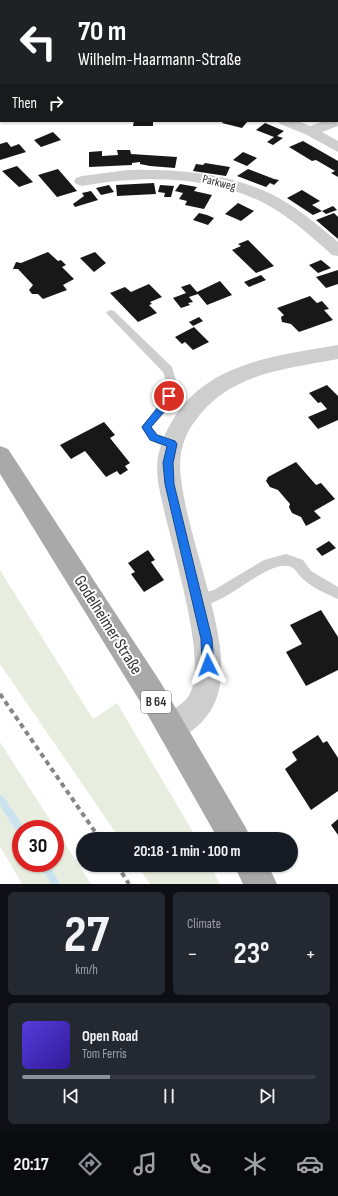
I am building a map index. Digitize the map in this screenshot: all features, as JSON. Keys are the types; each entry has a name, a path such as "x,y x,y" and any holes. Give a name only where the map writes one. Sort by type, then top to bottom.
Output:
{"main road":[{"name":"Godelheimer Straße","path":"0,455 172,728 231,832"},
{"path":"254,872 261,884"}],"street":[{"path":"288,122 310,131 338,147"},
{"path":"310,131 338,122"},
{"name":"Parkweg","path":"82,181 100,177 169,175 195,177 225,184 268,199 297,216 338,251"},
{"path":"172,728 187,720 200,706 206,690 208,665 207,639 170,484 168,463 172,444 182,422 200,399 221,383 239,374 267,366 338,352"}],"lane":[{"path":"111,313 168,370 173,388 166,404 146,427 153,437 172,444"},
{"path":"198,600 217,595 268,564 286,560 299,564 307,574 328,589 338,593"}],"green space":[{"path":"0,570 93,719 117,703 193,832 115,832 0,664"},
{"path":"0,742 50,820 12,820 12,867 0,846"},
{"path":"64,842 76,861 76,872 83,872 91,884 22,884 15,872 64,872"},
{"path":"142,872 214,872 220,884 150,884"}],"building":[{"path":"134,122 153,122 153,126 133,126"},
{"path":"223,122 247,122 242,128 222,123"},
{"path":"265,123 284,131 277,136 283,138 273,145 267,142 274,137 256,130"},
{"path":"53,132 61,140 41,147 34,140"},
{"path":"303,141 338,161 338,177 331,173 335,171 316,160 312,161 289,147"},
{"path":"7,142 11,147 19,144 26,152 0,160 0,144"},
{"path":"117,150 130,150 131,154 177,157 175,168 150,166 140,164 140,162 132,163 132,165 89,167 89,152 102,151 102,156 118,155"},
{"path":"243,152 257,158 247,166 233,160"},
{"path":"205,163 230,167 226,176 193,171 196,164 203,165"},
{"path":"17,166 33,182 19,187 2,171"},
{"path":"58,169 77,191 57,197 38,175"},
{"path":"248,169 279,180 274,185 270,183 266,187 237,176"},
{"path":"154,183 156,194 117,196 116,185"},
{"path":"180,184 197,187 194,191 212,195 204,209 185,205 187,201 179,199 183,193 175,191"},
{"path":"109,185 114,192 101,195 96,188"},
{"path":"160,185 174,186 171,197 164,197 165,193 158,192"},
{"path":"302,190 320,201 312,205 322,211 313,215 287,198"},
{"path":"91,191 98,200 75,207 73,204 84,196 82,193"},
{"path":"238,203 254,211 241,221 225,214"},
{"path":"333,206 337,210 326,214 322,211"},
{"path":"199,213 214,218 208,225 193,220"},
{"path":"334,213 338,217 338,239 316,220"},
{"path":"248,240 274,266 256,273 232,250 241,246 238,244"},
{"path":"48,252 58,261 61,260 66,265 62,267 74,279 63,285 67,290 43,299 38,294 32,294 29,290 33,285 18,269 13,269 16,262 21,263"},
{"path":"95,252 106,263 94,272 80,258"},
{"path":"321,260 331,268 318,273 309,265"},
{"path":"338,270 338,284 326,288 316,277"},
{"path":"261,275 266,280 249,287 244,282"},
{"path":"220,281 232,295 207,305 198,294 189,297 193,302 188,303 190,305 181,308 173,298 186,293 181,287 190,284 197,292"},
{"path":"149,284 162,297 150,302 152,304 149,305 157,313 138,322 110,293 125,287 131,292"},
{"path":"310,296 317,303 322,301 329,309 324,310 333,320 299,332 291,324 282,322 281,317 284,315 277,308"},
{"path":"199,317 203,321 193,326 189,322"},
{"path":"194,327 209,342 193,350 185,342 182,344 175,337"},
{"path":"327,385 338,396 338,420 318,429 308,417 327,409 321,402 318,403 309,393"},
{"path":"104,422 115,435 110,438 130,463 125,466 128,470 120,475 117,471 106,477 85,451 71,459 60,445"},
{"path":"296,462 316,485 321,483 335,499 314,511 321,518 306,526 301,517 292,513 289,507 290,504 278,490 270,487 266,481 268,477"},
{"path":"329,541 336,548 322,556 316,549"},
{"path":"148,550 155,560 151,562 164,580 144,592 131,574 135,572 128,563"},
{"path":"321,610 338,637 338,670 306,686 286,652 302,644 290,625"},
{"path":"318,735 323,743 327,741 338,758 338,791 311,810 285,769 297,760 292,752"},
{"path":"338,819 338,835 331,825"}],"waterway":[{"path":"0,799 14,820"},
{"path":"49,872 56,884"}],"railway":[{"path":"0,694 95,832"},
{"path":"121,872 129,884"}],"route":[{"path":"169,396 166,404 146,427 153,437 172,444 168,463 170,484 207,639 208,665"}]}
